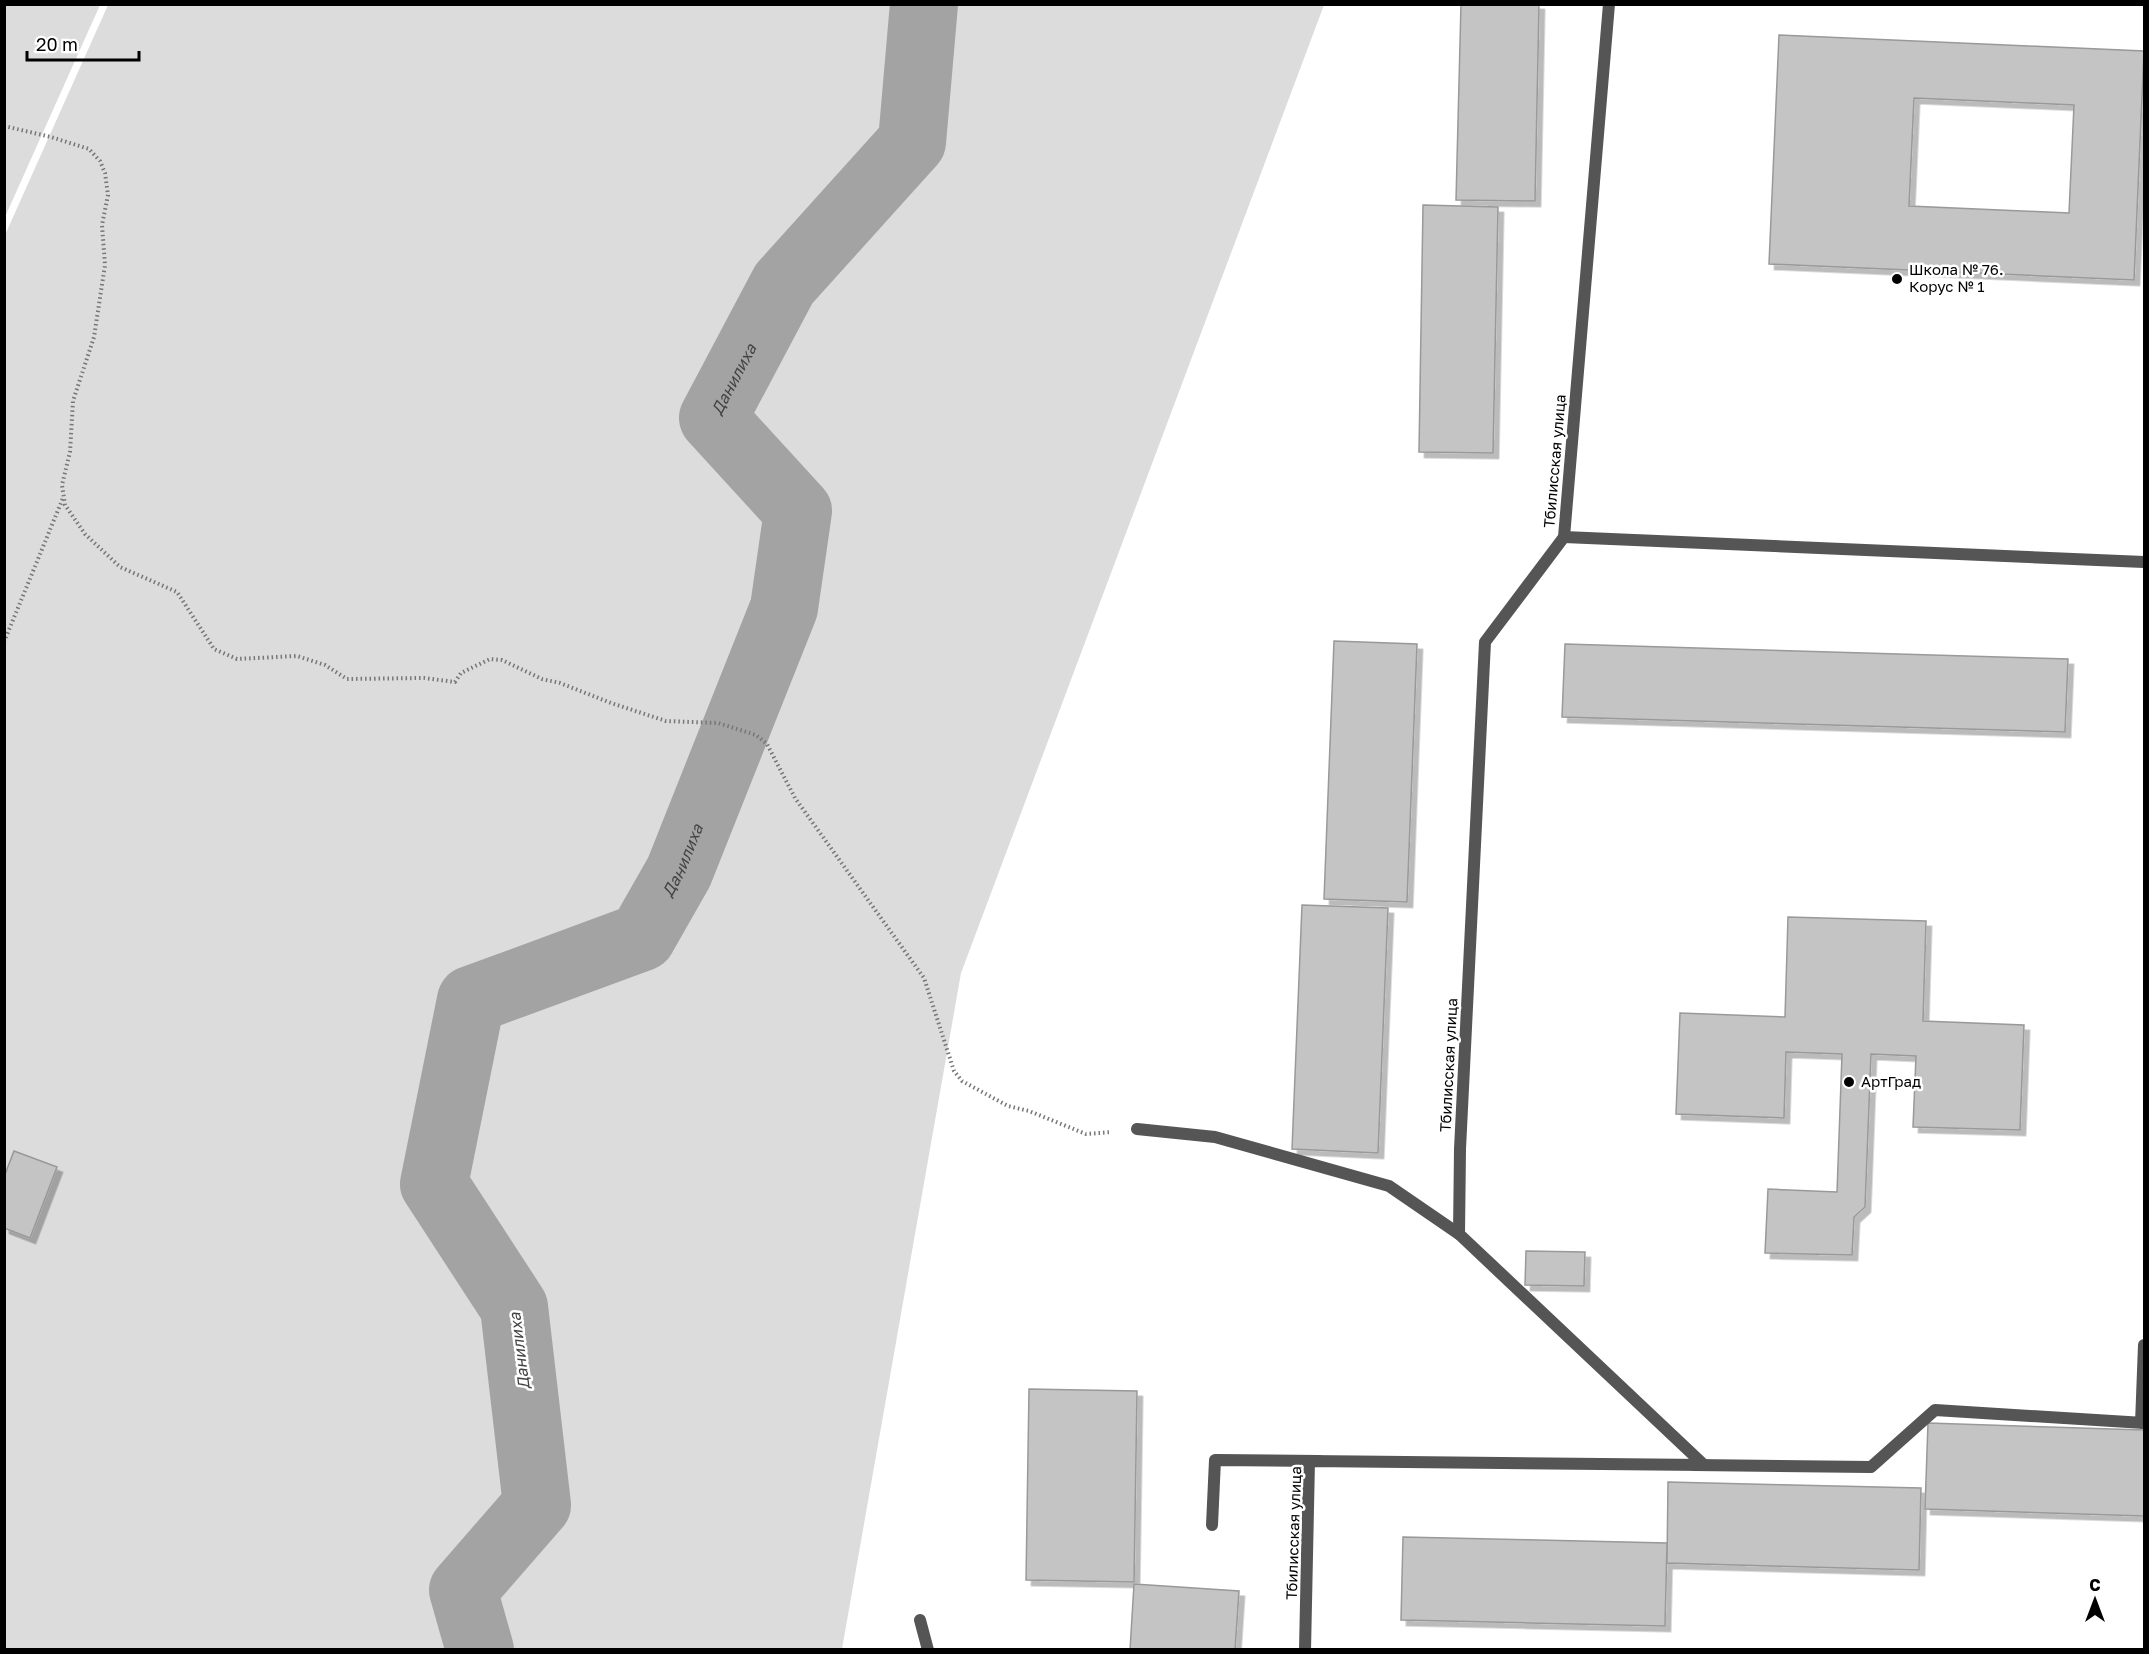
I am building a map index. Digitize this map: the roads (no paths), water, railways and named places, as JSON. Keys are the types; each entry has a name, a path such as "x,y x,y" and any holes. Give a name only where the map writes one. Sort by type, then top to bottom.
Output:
{"street":[{"name":"Тбилисская улица","path":"1459,1234 1460,1149 1485,642 1564,537 1609,4"},
{"path":"1564,537 2145,562"},
{"path":"1137,1129 1215,1137 1389,1186 1459,1234 1704,1465"},
{"path":"2143,1423 2145,1346"},
{"name":"Тбилисская улица","path":"1305,1650 1309,1461 1871,1467 1935,1410 2143,1423"},
{"path":"1212,1525 1215,1460 1309,1461"},
{"path":"920,1620 928,1650"}],"waterway":[{"name":"Данилиха","path":"480,1650 463,1590 537,1505 514,1307 434,1184 471,1000 642,937 679,872 784,608 798,511 713,418 784,284 912,142 924,4"}],"place":[{"name":"Школа № 76. Корус № 1","path":"1897,279"},
{"name":"АртГрад","path":"1849,1082"}]}
